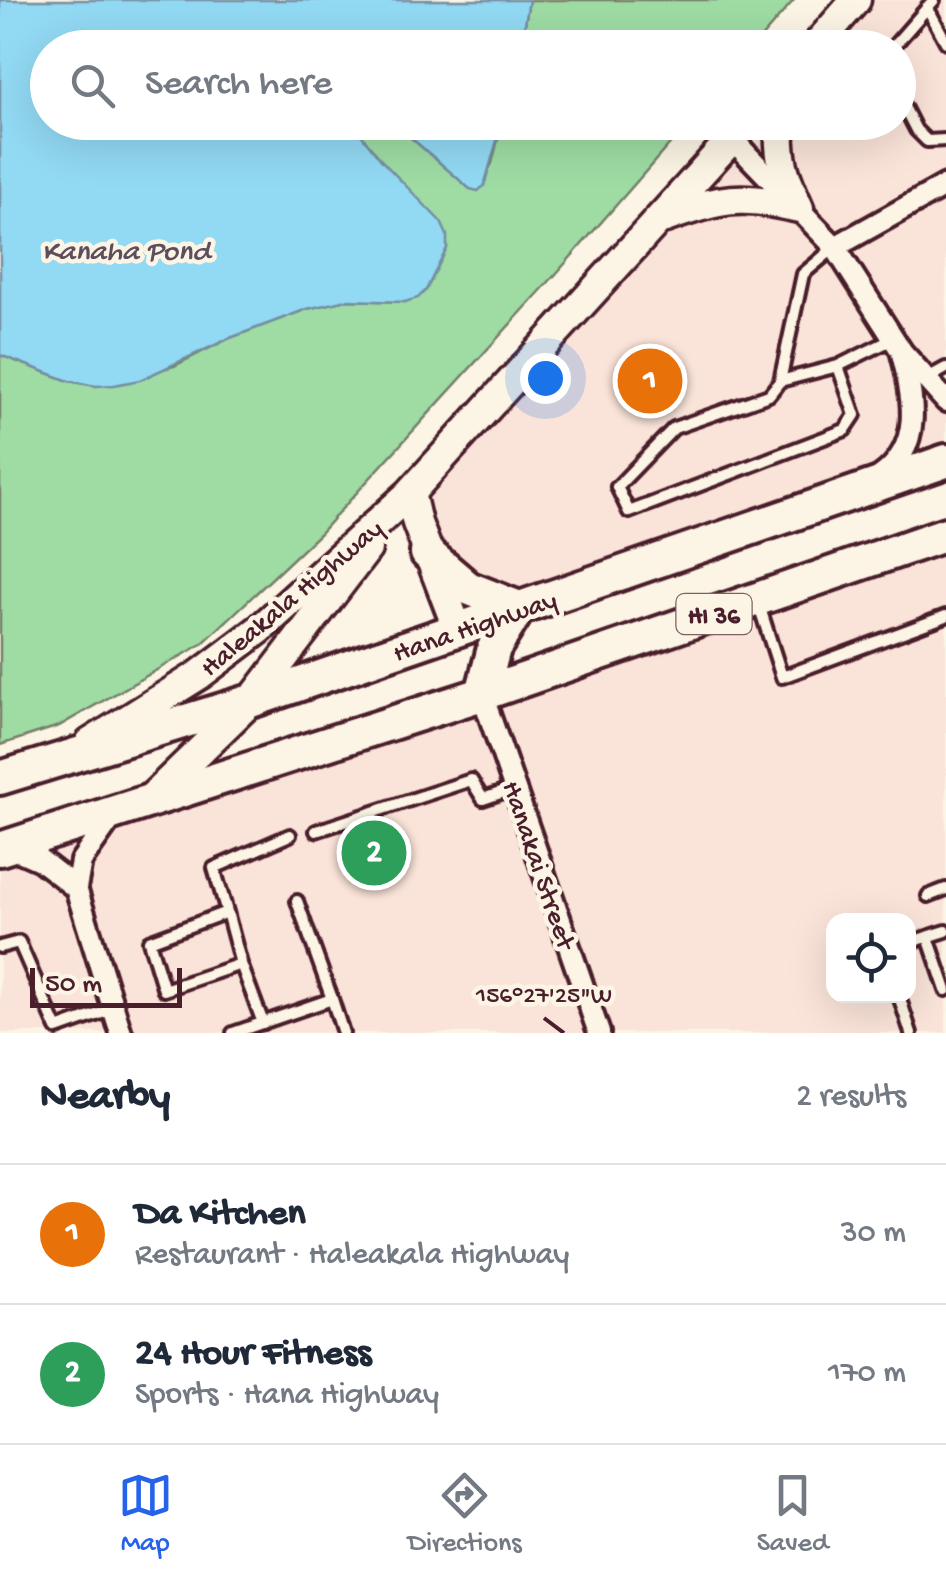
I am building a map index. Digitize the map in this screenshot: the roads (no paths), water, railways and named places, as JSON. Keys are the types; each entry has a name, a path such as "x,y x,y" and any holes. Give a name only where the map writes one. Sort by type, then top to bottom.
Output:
{"main road":[{"name":"Hana Highway","path":"0,778 251,700 946,461"},
{"name":"HI 36","path":"4,848 482,694 946,534"},
{"path":"427,553 468,588 520,608 494,648 482,694"},
{"path":"458,630 482,694"}],"street":[{"path":"830,30 856,0"},
{"name":"Haleakala Highway","path":"150,800 251,700 410,493 732,140"},
{"path":"747,140 798,208 835,247 898,345 946,401"},
{"path":"779,140 782,170 798,208"},
{"path":"835,247 946,186"},
{"path":"659,221 705,204 737,198 758,198 798,208"},
{"path":"859,491 897,462 910,436 913,400 898,345"},
{"path":"410,493 427,553 458,630"},
{"name":"Haleakala Highway","path":"66,758 199,675 245,641 410,493"},
{"name":"Hanakai Street","path":"482,694 599,1033"},
{"path":"116,812 82,862 76,888 121,1033"},
{"path":"4,848 40,860 76,888"}],"lane":[{"path":"908,30 930,4 946,42"},
{"path":"916,130 927,141 946,140"},
{"path":"835,247 803,274 780,382 769,395 674,428 617,488 629,512 845,430 854,415 838,366"},
{"path":"780,382 898,345"},
{"path":"926,379 946,368"},
{"path":"758,599 782,678 946,616"},
{"path":"316,831 471,780 484,799 515,788"},
{"path":"263,1023 241,964 214,868 290,835"},
{"path":"928,896 946,889"},
{"path":"297,901 343,1033"},
{"path":"228,912 148,940 164,990 241,964"},
{"path":"916,941 946,931"},
{"path":"928,937 946,990"},
{"path":"0,948 19,942 56,1031 113,1008"},
{"path":"233,1033 332,999"},
{"path":"901,1003 911,1033"}],"water":[{"name":"Kanaha Pond","path":"0,0 529,0 524,30 30,30 30,140 365,140 441,222 447,248 418,298 405,302 347,300 307,309 230,338 140,380 96,386 69,381 0,355"},
{"path":"414,140 497,140 484,186 478,191 470,189"}],"place":[{"name":"Da Kitchen","path":"650,381"},
{"name":"24 Hour Fitness","path":"374,853"}]}
